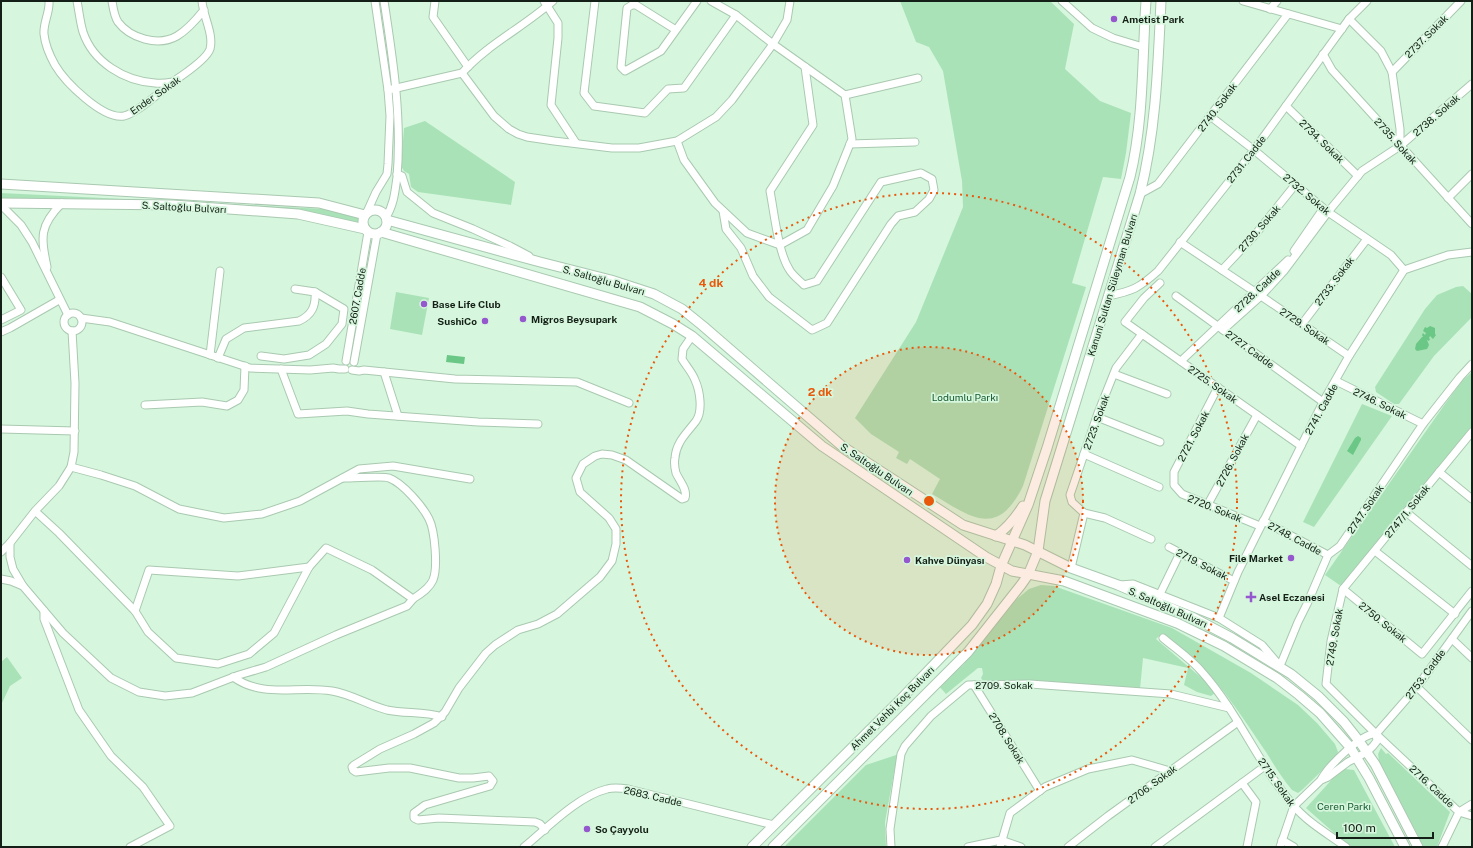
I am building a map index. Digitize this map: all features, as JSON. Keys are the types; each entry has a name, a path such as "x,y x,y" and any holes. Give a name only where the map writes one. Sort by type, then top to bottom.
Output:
{"main road":[{"name":"Kanuni Sultan Süleyman Bulvarı","path":"1007,552 1028,505 1047,448 1130,177 1136,147 1146,1"},
{"name":"Kanuni Sultan Süleyman Bulvarı","path":"1034,563 1038,551 1045,501 1148,164 1152,134 1161,1"},
{"name":"S. Saltoğlu Bulvarı","path":"1,184 319,203 366,214 375,210 379,211 386,219 618,282 654,294 682,309 842,446 963,525 1013,540 1071,568 1118,585 1201,621 1280,666 1318,696 1344,722 1367,752 1375,764 1418,847"},
{"name":"S. Saltoğlu Bulvarı","path":"1,204 62,203 173,205 298,214 373,232 640,307 673,324 692,336 822,446 961,541 1001,566 1012,571 1028,575 1064,581 1160,616 1209,638 1271,674 1299,695 1326,720 1350,747 1405,847"},
{"path":"366,214 362,222 373,232 386,227 386,219"},
{"path":"996,536 1017,516 1032,493"},
{"name":"Ahmet Vehbi Koç Bulvarı","path":"752,847 899,701 972,624 990,598 1007,552"},
{"name":"Ahmet Vehbi Koç Bulvarı","path":"773,847 968,652 1021,585 1034,563"}],"street":[{"name":"Ender Sokak","path":"49,1 44,33 48,49 54,63 69,84 96,106 110,113 122,116 130,114 186,73 209,52 210,36 202,1"},
{"path":"77,1 83,33 92,49 103,62 118,72 143,82 156,84 173,82"},
{"path":"112,1 118,21 134,36 154,40 165,40 176,36 198,18 204,10"},
{"path":"366,214 388,170 388,90 375,1"},
{"path":"384,1 396,88 398,160 392,208 386,219"},
{"path":"435,1 433,17 468,66"},
{"path":"595,1 584,92 594,106 645,113 668,89 684,88 736,15"},
{"path":"676,30 636,5 632,5 627,8 621,67 625,71 661,51 697,1"},
{"path":"677,141 684,160 715,203 747,233 780,245 807,230 834,186 852,139 845,95 773,44 736,15 711,1"},
{"path":"462,73 494,116 509,129 527,137 612,148 639,148 677,141 716,117 732,100 773,44 787,20 790,1"},
{"path":"1062,1 1092,28 1113,38 1143,46"},
{"path":"1243,1 1342,29"},
{"path":"1270,9 1277,1"},
{"name":"2731. Cadde","path":"1108,296 1128,292 1143,285 1158,271 1254,150 1349,19 1367,1"},
{"name":"2737. Sokak","path":"1392,72 1461,1"},
{"path":"388,90 462,73 473,60 520,28 548,3 558,23 558,38 551,105 576,143"},
{"name":"2740. Sokak","path":"1140,194 1158,184 1288,14"},
{"path":"1349,19 1380,51 1392,72 1400,129 1400,146"},
{"name":"2735. Sokak","path":"1323,54 1332,70 1472,224"},
{"path":"723,211 726,229 741,248 753,276 769,296 812,330 826,323 891,224 898,216 915,212 929,199 934,190 932,178 921,173 881,182 817,281 804,285 789,270 780,245 770,191 813,125 805,67"},
{"path":"845,95 918,78"},
{"name":"2738. Sokak","path":"1400,146 1472,84"},
{"name":"2734. Sokak","path":"1286,106 1358,176"},
{"name":"2732. Sokak","path":"1210,116 1254,150 1325,211 1391,255 1404,270"},
{"path":"850,144 915,142"},
{"name":"2728. Cadde","path":"1181,361 1221,329 1292,262 1325,211 1362,171 1400,146"},
{"path":"397,174 402,176 407,192 433,213 510,246 540,262"},
{"path":"1448,198 1472,174"},
{"name":"2730. Sokak","path":"1222,270 1254,236 1295,185"},
{"path":"48,276 42,244 43,232 47,222 62,203"},
{"path":"1,204 21,225 32,242 59,300 68,315"},
{"name":"2607. Cadde","path":"350,365 359,283 373,232"},
{"name":"2607. Cadde","path":"350,365 368,284 373,232"},
{"name":"2733. Sokak","path":"1302,324 1367,239"},
{"name":"2729. Sokak","path":"1180,242 1349,356"},
{"path":"1404,270 1448,254 1472,251"},
{"name":"2741. Cadde","path":"1220,618 1234,581 1324,402 1349,356 1404,270"},
{"path":"210,355 220,271"},
{"path":"1,277 21,310 1,320"},
{"path":"359,283 368,284"},
{"name":"2725. Sokak","path":"1160,283 1147,294 1125,322 1301,446"},
{"path":"261,356 284,359 309,355 326,344 342,324 344,308 315,292 295,289"},
{"path":"218,358 226,339 244,328 299,321 307,317 314,307 315,292"},
{"name":"2727. Cadde","path":"1176,296 1324,402"},
{"path":"1,332 59,300"},
{"path":"72,331 65,326 64,320 68,315 76,314 80,318 110,322 250,368 310,370 333,368 339,364 350,365 364,370 455,379 577,382 629,403"},
{"path":"72,331 77,330 81,326 80,318"},
{"path":"1,552 35,511 59,486 71,467 74,452 75,383 72,331"},
{"name":"2723. Sokak","path":"1084,513 1072,502 1070,495 1116,368 1142,334"},
{"path":"545,830 535,822 439,818 418,820 414,818 414,813 424,805 490,786 493,781 489,776 458,778 410,768 389,768 356,772 353,770 353,766 380,749 430,726 442,716 459,688 486,652 518,630 538,624 557,614 600,577 612,561 616,544 616,529 609,518 580,492 576,478 583,464 595,456 612,455 626,460 682,499 686,497 676,472 675,457 676,448 686,432 697,420 700,406 700,394 695,378 682,359 683,349 692,336"},
{"name":"2747. Sokak","path":"1280,666 1328,555 1340,546 1423,424 1472,364"},
{"path":"145,405 202,402 227,406 238,400 244,390 245,366"},
{"path":"281,369 298,414 347,411 478,422 538,424"},
{"path":"384,372 398,416"},
{"path":"1114,374 1167,394"},
{"name":"2746. Sokak","path":"1336,381 1423,424"},
{"name":"2721. Sokak","path":"1174,485 1174,472 1218,388"},
{"name":"2726. Sokak","path":"1208,504 1257,415"},
{"path":"1097,417 1160,442"},
{"path":"1,429 74,431"},
{"name":"2747/1. Sokak","path":"1343,589 1472,432"},
{"path":"1084,454 1159,487"},
{"path":"71,467 135,486 179,509 224,518 262,514 300,501 360,469 393,466 470,479"},
{"path":"1439,472 1472,499"},
{"path":"10,543 10,556 13,569 23,586 63,633 111,678 139,692 166,696 192,693 233,677 266,667 336,635 408,606 413,599 433,581 435,571 433,538 429,520 413,496 389,477 342,478"},
{"name":"2720. Sokak","path":"1174,485 1182,494 1262,524"},
{"path":"35,511 59,533 135,611 148,632 176,658 218,664 249,654 274,633 309,567 326,548 372,570 413,599"},
{"path":"1406,512 1472,566"},
{"path":"1071,568 1084,513 1105,518 1151,539"},
{"name":"2748. Cadde","path":"1262,524 1328,555"},
{"name":"2719. Sokak","path":"1169,547 1234,581"},
{"path":"1375,550 1455,614 1472,592"},
{"path":"1160,594 1180,553"},
{"path":"135,611 149,570 238,576 309,567"},
{"path":"1,579 23,586"},
{"path":"1118,585 1133,584 1220,618 1262,645 1280,666"},
{"name":"2750. Sokak","path":"1343,589 1422,654 1455,614"},
{"name":"2749. Sokak","path":"1326,684 1331,641 1343,589"},
{"path":"44,611 44,620 79,710 111,756 143,787 170,826 130,847"},
{"name":"2753. Cadde","path":"1376,734 1417,687 1472,611"},
{"name":"2715. Sokak","path":"1162,638 1202,671 1229,708 1265,766 1294,806 1304,816 1346,847"},
{"path":"1452,639 1472,658"},
{"path":"233,677 248,686 269,691 332,690 385,709 442,716"},
{"name":"2709. Sokak","path":"891,847 891,821 901,754 905,746 931,716 968,685 1030,684 1171,694 1229,708"},
{"name":"2716. Cadde","path":"1326,684 1376,734 1459,812 1442,847"},
{"name":"2708. Sokak","path":"974,685 1040,791"},
{"path":"1417,687 1472,740"},
{"name":"2706. Sokak","path":"1068,847 1238,722"},
{"path":"1294,847 1281,844 1294,806 1321,780 1356,757 1367,752 1375,744 1376,734 1370,734 1350,747 1321,780"},
{"path":"1000,844 1010,813 1045,787 1088,769 1132,760 1170,771"},
{"path":"1155,847 1265,766"},
{"path":"1242,783 1256,802 1247,847"},
{"name":"2683. Cadde","path":"524,847 584,799 600,791 615,788 628,789 774,825"},
{"path":"1459,812 1472,804"},
{"path":"1459,812 1472,816"},
{"path":"968,847 1000,844 1021,847"}],"green space":[{"name":"Lodumlu Parkı","path":"900,1 1050,1 1074,24 1065,69 1100,101 1131,113 1121,179 1103,177 1072,283 1086,287 1023,486 1013,503 1003,513 993,518 971,516 932,494 940,479 910,459 907,464 896,458 899,452 871,434 855,418 916,322 963,207 962,181 943,71 929,47 916,42"},
{"path":"425,121 515,182 511,205 418,192 411,187 409,174 404,171 401,166 404,128"},
{"path":"1,193 361,212 359,224 326,216 1,198"},
{"path":"1463,286 1472,294 1472,317 1434,356 1399,404 1394,404 1376,392 1375,387 1425,309 1437,295 1456,287"},
{"path":"396,292 429,298 422,335 390,329"},
{"path":"1472,372 1472,427 1341,586 1325,575 1445,404 1462,381"},
{"path":"1362,404 1392,416 1314,527 1303,522"},
{"path":"1041,585 1054,586 1172,628 1251,673 1298,705 1317,723 1335,744 1338,752 1335,758 1298,793 1292,790 1244,719 1220,687 1193,658 1178,645 1161,634 1156,639 1211,686 1215,693 1211,696 1197,692 1184,685 1188,668 1143,658 1140,689 983,681 981,678 983,674 982,668 978,668 946,694 938,685 963,665 1017,599 1029,589"},
{"path":"7,657 22,678 10,686 1,705 1,662"},
{"path":"1381,748 1450,812 1437,847 1424,847 1379,761 1378,754"},
{"path":"899,754 895,767 885,822 886,847 784,847 866,765"},
{"name":"Ceren Parkı","path":"1345,769 1354,770 1395,847 1350,847 1306,808 1335,776"}],"shaded area":[{"path":"1430,326 1435,328 1436,335 1433,339 1430,336 1429,341 1427,340 1429,345 1427,349 1417,351 1415,349 1416,344 1423,337 1423,333 1425,335 1426,333 1423,331 1425,327 1427,328"},
{"path":"447,355 465,357 464,364 446,362"},
{"path":"1358,436 1361,440 1353,455 1347,451 1355,438"}],"place":[{"name":"Ametist Park","path":"1114,19"},
{"name":"Base Life Club","path":"424,304"},
{"name":"Migros Beysupark","path":"523,319"},
{"name":"SushiCo","path":"485,321"},
{"name":"File Market","path":"1291,558"},
{"name":"Kahve Dünyası","path":"907,560"},
{"name":"Asel Eczanesi","path":"1251,597"},
{"name":"So Çayyolu","path":"587,829"}]}
